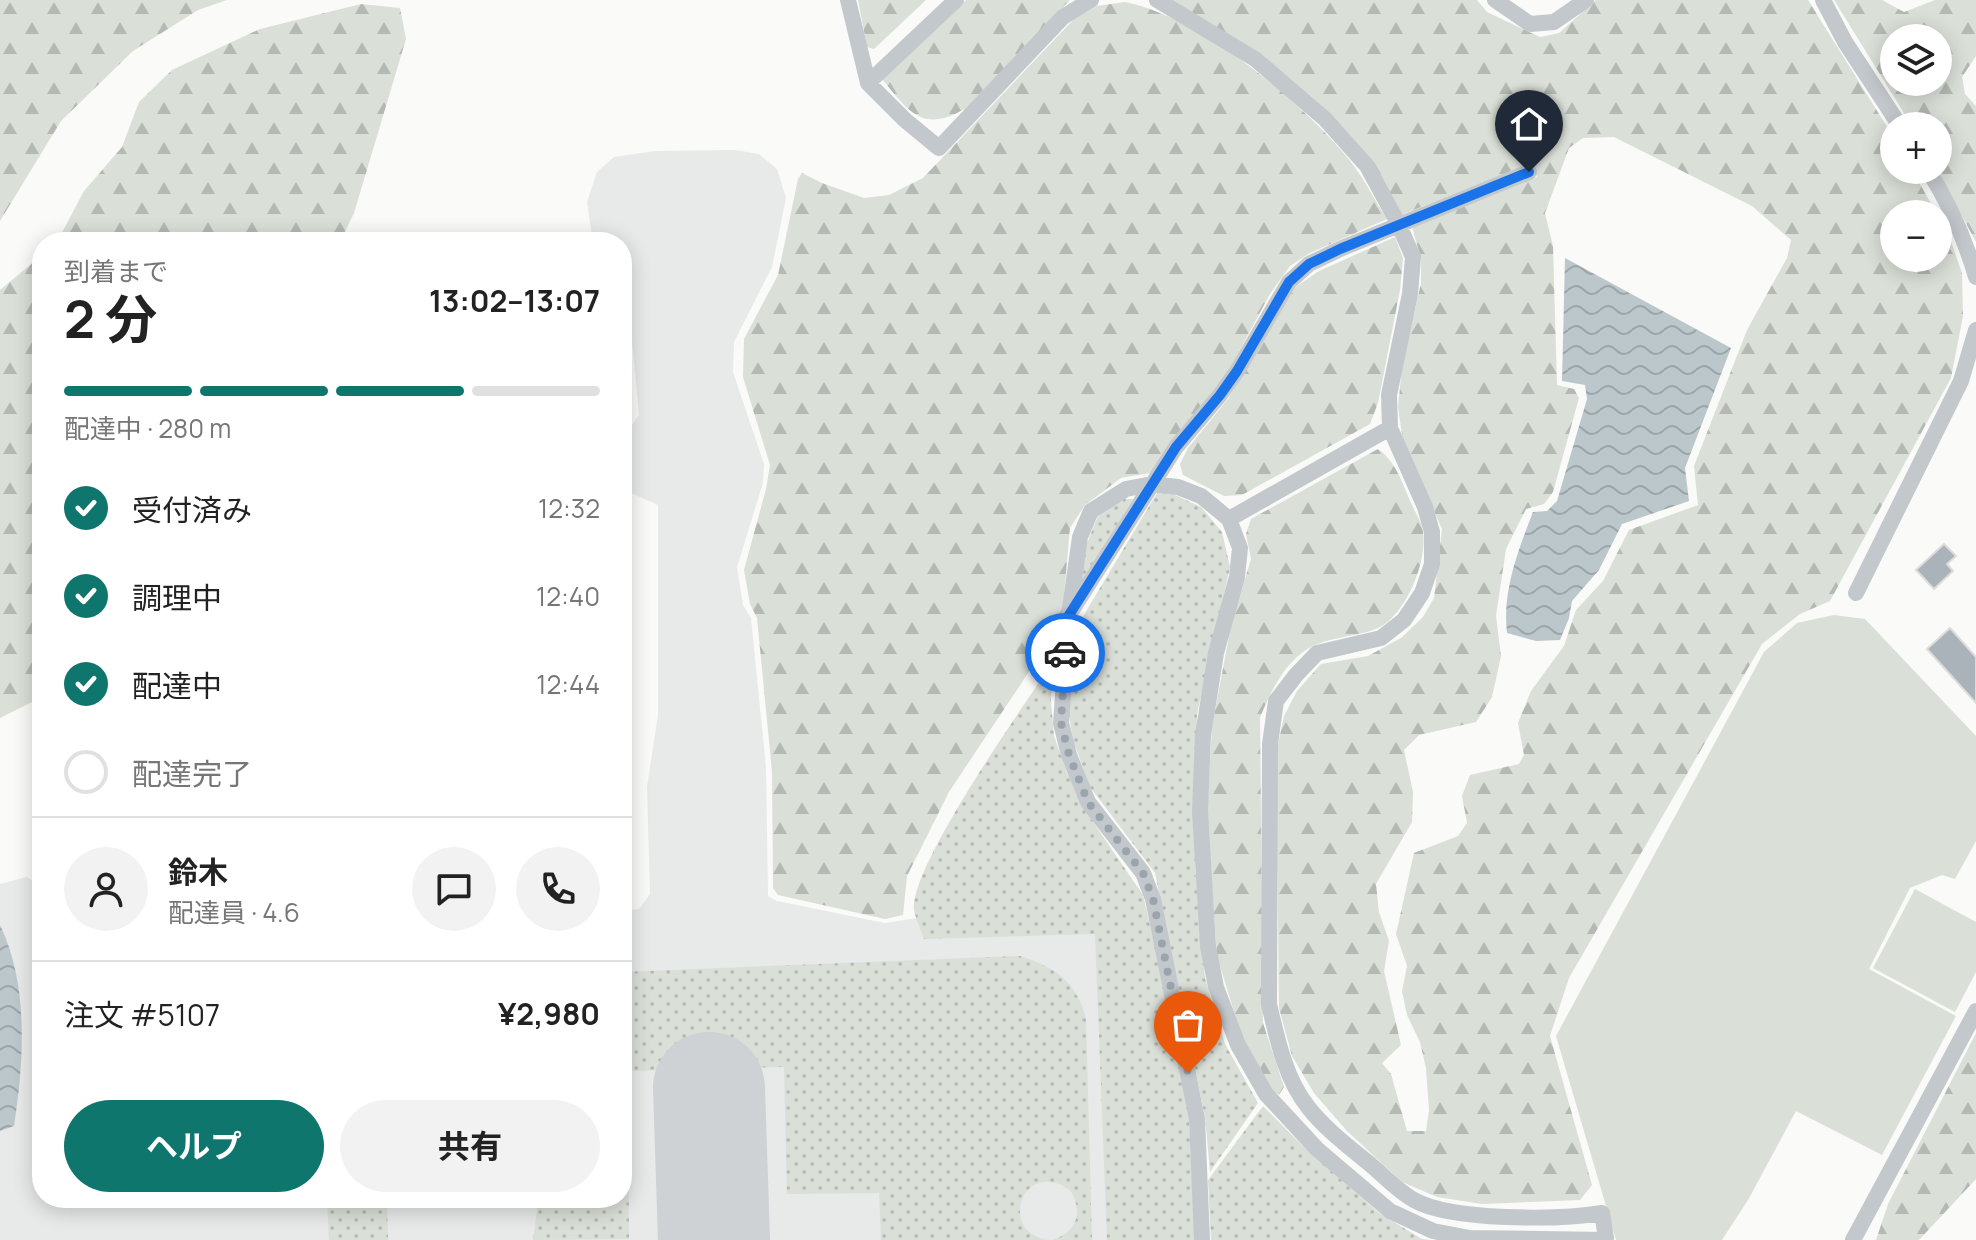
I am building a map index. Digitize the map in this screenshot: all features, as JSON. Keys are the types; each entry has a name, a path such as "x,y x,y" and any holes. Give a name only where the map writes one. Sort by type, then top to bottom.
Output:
{"street":[{"path":"848,0 868,83 939,148 1063,17 1091,0"},
{"path":"868,83 956,0"},
{"path":"1157,0 1255,59 1325,119 1367,166 1413,257 1410,294 1389,395 1390,428 1425,507 1432,532 1432,564 1422,593 1404,620 1381,638 1317,653 1276,701 1270,744 1269,1004 1277,1039 1307,1106 1346,1144 1414,1200 1448,1211 1502,1216 1579,1217 1602,1213 1606,1239 1470,1238 1433,1231 1390,1211 1317,1149 1266,1094 1238,1045 1216,987 1208,946 1200,811 1203,735 1216,653 1237,577 1240,548 1229,519 1201,496 1178,487 1152,484 1126,489 1091,511 1080,537 1069,615 1061,723 1069,755 1088,802 1143,873 1153,899 1197,1119 1202,1240"},
{"path":"1495,0 1530,24 1554,22 1586,0"},
{"path":"1823,0 1845,42 1891,112"},
{"path":"1069,615 1176,447 1220,395 1289,282 1309,264 1398,223 1529,172"},
{"path":"1937,184 1967,246 1976,277"},
{"path":"1856,593 1961,381 1976,330"},
{"path":"1229,519 1390,428"},
{"path":"1853,1240 1976,1011"}],"shaded area":[{"path":"735,150 759,154 777,169 786,198 772,267 734,342 733,372 764,464 763,483 737,567 743,605 751,618 766,767 768,896 777,901 885,923 942,914 1098,918 1185,1240 0,1240 0,884 27,877 32,880 32,1208 632,1208 632,910 639,909 650,894 647,787 658,715 658,505 632,493 632,425 639,415 632,340 632,232 592,232 587,202 597,172 614,157 655,151"}],"green space":[{"path":"0,0 227,0 198,10 133,51 61,121 0,221"},
{"path":"858,0 926,0 874,49 867,47"},
{"path":"966,0 1070,0 966,108 939,119 918,116 900,101 882,79"},
{"path":"1169,0 1477,0 1487,12 1540,37 1559,33 1596,0 1808,0 1880,116 1880,184 1920,184 1929,200 1880,200 1880,272 1952,272 1952,244 1962,273 1963,316 1951,378 1830,601 1800,614 1762,644 1569,978 1550,1036 1592,1185 1580,1200 1482,1204 1437,1197 1402,1182 1347,1131 1314,1093 1292,1056 1279,1008 1276,754 1284,716 1297,691 1321,664 1368,656 1401,638 1423,617 1434,598 1442,529 1403,442 1398,407 1402,367 1421,283 1421,259 1412,227 1537,177 1531,163 1401,215 1326,111","holes":["1614,137 1752,206 1791,240 1787,258 1747,330 1694,466 1698,505 1629,530 1603,581 1576,610 1564,646 1531,691 1518,723 1524,755 1519,764 1470,775 1462,796 1467,823 1458,836 1414,853 1396,934 1407,966 1402,991 1426,1068 1429,1110 1426,1131 1407,1131 1391,1074 1382,1063 1401,1045 1384,971 1389,941 1379,912 1376,884 1412,822 1413,792 1404,750 1419,735 1476,722 1492,697 1501,656 1496,616 1506,549 1526,509 1544,504 1553,492 1579,398 1574,389 1557,385 1553,246 1545,213 1569,148 1583,138"]},
{"path":"1834,0 1882,0 1904,12 1935,0 1976,0 1976,56 1962,77 1965,94 1976,106 1976,242 1945,184 1952,184 1952,112 1903,112 1893,96 1952,96 1952,24 1880,24 1880,74"},
{"path":"1125,2 1186,25 1278,89 1351,162 1387,219 1310,253 1290,266 1270,294 1224,379 1150,473 1121,478 1085,505 1070,528 1062,617 949,792 907,876 903,915 885,919 778,895 773,888 772,772 757,618 750,604 744,570 770,465 743,377 744,339 778,275 798,179 802,173 864,198 889,195 923,178 1074,19 1097,6"},
{"path":"361,4 400,8 406,39 354,213 345,232 62,232 84,191 122,147 139,102 172,70 260,29"},
{"path":"1395,237 1403,258 1400,290 1378,403 1370,424 1242,495 1224,496 1183,475 1180,464 1188,448 1228,399 1293,289 1319,271"},
{"path":"32,263 32,702 0,718 0,290"},
{"path":"1378,449 1394,467 1422,527 1423,553 1414,584 1398,611 1378,628 1320,643 1303,652 1277,682 1260,717 1263,1023 1284,1087 1279,1095 1267,1087 1242,1038 1217,956 1207,816 1212,726 1231,626 1251,559 1246,534 1251,519"},
{"path":"1157,493 1171,493 1201,507 1222,532 1230,567 1197,714 1195,869 1205,978 1225,1044 1258,1103 1210,1172 1205,1117 1155,873 1090,787 1073,740 1067,703 1076,628"},
{"path":"1122,499 1133,499 1079,585 1087,543 1098,516"},
{"path":"1834,615 1865,619 1976,736 1976,841 1955,879 1942,875 1910,888 1869,969 1956,1016 1882,1155 1796,1111 1748,1200 1722,1240 1616,1240 1556,1036 1764,652 1797,623"},
{"path":"1053,662 1051,701 1054,736 1067,772 1089,816 1143,895 1169,1007 1189,1118 1195,1240 1107,1240 1095,934 924,939 914,910 917,889 948,824"},
{"path":"1915,889 1976,922 1976,972 1955,1012 1873,968"},
{"path":"1020,956 1044,965 1063,978 1077,995 1086,1019 1092,1240 1051,1240 1067,1233 1076,1221 1077,1213 1070,1190 1053,1182 1039,1183 1028,1190 1020,1213 1024,1225 1033,1235 1050,1240 881,1240 879,1193 787,1194 784,1067 632,1071 632,972"},
{"path":"1976,1033 1976,1179 1919,1240 1876,1240 1888,1204"},
{"path":"1263,1106 1379,1213 1422,1239 1430,1240 1211,1240 1208,1180"},
{"path":"327,1208 387,1208 388,1240 329,1240"},
{"path":"537,1208 629,1208 629,1239 533,1240"}],"water":[{"path":"1565,258 1731,348 1685,468 1689,501 1622,524 1599,570 1572,601 1560,640 1536,641 1507,633 1509,587 1533,512 1547,511 1557,501 1587,399 1585,385 1562,381"},
{"path":"0,925 16,973 22,1050 14,1126 0,1131"}],"building":[{"path":"1944,544 1956,556 1947,564 1953,571 1934,589 1916,570"},
{"path":"1950,628 1976,657 1976,703 1927,649"}],"runway":[{"path":"709,1088 714,1240"}],"way so far":[{"path":"1065,653 1061,723 1069,755 1088,802 1143,873 1153,899 1188,1073"}],"route":[{"path":"1065,653 1069,615 1176,447 1237,371 1289,282 1309,264 1340,249 1529,172"}]}
